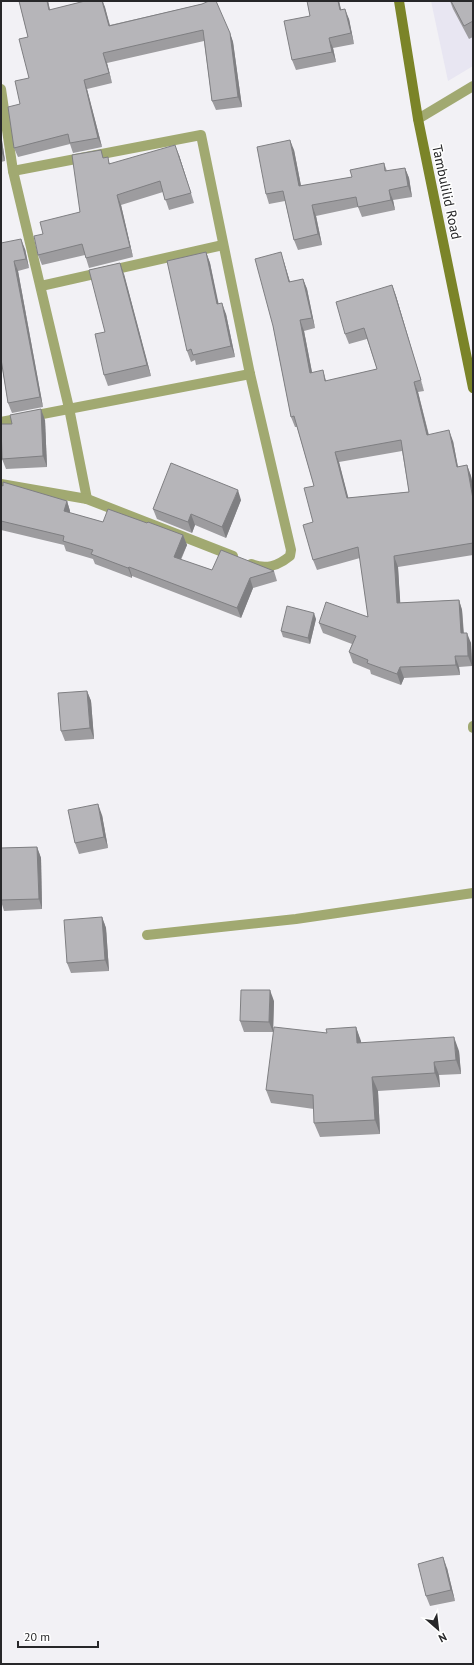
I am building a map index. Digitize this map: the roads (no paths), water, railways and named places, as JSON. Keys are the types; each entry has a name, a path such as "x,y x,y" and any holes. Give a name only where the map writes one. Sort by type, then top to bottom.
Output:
{"street":[{"name":"Tambulilid Road","path":"399,1 418,119 473,388"},
{"path":"418,119 473,86"},
{"path":"1,89 13,171 69,408 88,498"},
{"path":"1,484 88,498 260,567 271,567 290,556 291,550 250,374 201,135 13,171"},
{"path":"40,286 223,245"},
{"path":"1,422 250,374"},
{"path":"147,935 296,919 473,893"}]}
